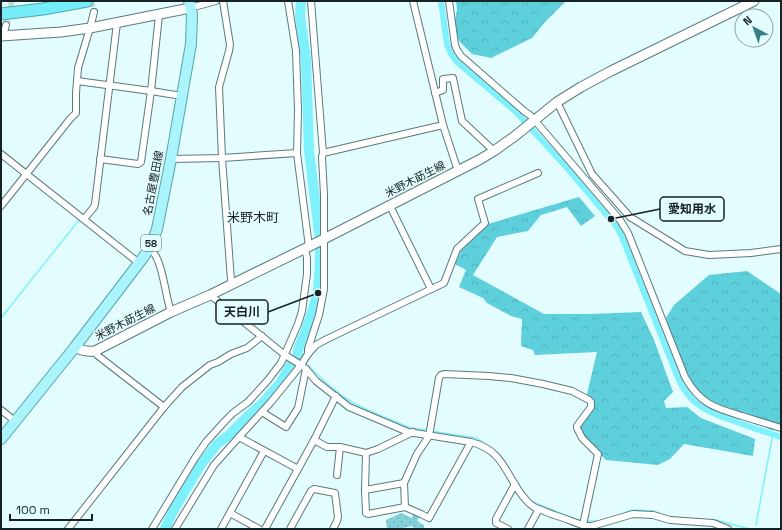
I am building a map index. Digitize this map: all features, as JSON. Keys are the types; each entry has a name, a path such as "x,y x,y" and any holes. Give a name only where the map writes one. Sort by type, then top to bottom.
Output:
{"highway":[{"path":"1,14 43,9 87,1"}],"main road":[{"name":"米野木莇生線","path":"75,347 89,352 95,351 171,312 210,295 390,206 494,152 557,102 581,87 754,1"},
{"path":"2,38 90,28 159,15 190,4"},
{"name":"名古屋豊田線","path":"1,439 75,347 150,248 157,229 171,160 191,44 192,15 190,4"}],"street":[{"path":"190,4 216,1"},
{"path":"223,1 230,45 219,87 222,158 232,284"},
{"path":"152,529 206,442 233,413 248,402 278,369 298,324 302,311 307,274 308,247 297,153 298,110 296,51 288,1"},
{"path":"262,412 286,427 298,408 303,367 319,315 323,296 324,204 312,1"},
{"path":"413,1 443,125 458,171"},
{"path":"449,1 455,45 461,56 470,66 534,120 624,226 685,377 692,388 702,399 713,407 781,428"},
{"path":"1,206 76,113 78,68 94,12"},
{"path":"100,159 140,164 141,162 151,91 159,15"},
{"path":"84,219 95,204 117,23"},
{"path":"2,38 6,25"},
{"path":"435,93 443,90 443,79 453,78 462,121 494,152"},
{"path":"77,81 182,96"},
{"path":"557,102 592,174 630,218 685,251 708,255 751,253 781,249"},
{"path":"322,153 443,125"},
{"path":"171,160 297,153"},
{"path":"1,154 139,263"},
{"path":"308,354 316,345 327,339 444,283 458,249 485,223 478,199 538,173"},
{"path":"390,206 431,289"},
{"path":"150,248 154,252 162,273 171,312"},
{"path":"210,295 285,355 303,367 316,382 349,407 408,432 471,442 488,450 499,458 524,498 533,507 583,525 592,526 633,514 653,515 670,520 713,523 728,529"},
{"path":"68,529 164,407 182,387 210,365 231,354 247,348 262,336"},
{"path":"95,351 97,355 164,407"},
{"path":"175,529 214,465 303,367"},
{"path":"405,507 404,484 417,454 429,436 439,378 441,375 511,378 576,392 589,400 591,404 591,407 577,426 582,438 598,454 583,525"},
{"path":"265,529 314,440 336,396"},
{"path":"1,410 15,421"},
{"path":"314,440 327,447 340,447 366,453 378,450 413,432"},
{"path":"239,436 298,469"},
{"path":"366,453 366,513 368,514 405,507 429,518 471,442"},
{"path":"337,475 340,447"},
{"path":"221,529 264,451"},
{"path":"365,490 404,484"},
{"path":"508,529 496,523 496,519 515,484"},
{"path":"290,529 311,491 314,489 335,493 338,517 333,529"},
{"path":"528,529 539,509"},
{"path":"230,513 259,529"}],"green space":[{"path":"456,1 566,1 545,22 532,38 491,58 472,54 460,42 453,29 457,10"},
{"path":"579,197 595,216 581,226 567,207 541,215 528,231 497,237 473,275 544,314 641,312 654,340 673,392 664,401 666,408 687,407 701,418 755,439 753,456 684,444 670,459 658,465 606,460 583,437 578,427 594,404 594,400 587,394 597,352 535,355 533,350 521,346 522,319 511,316 487,303 483,298 459,287 466,270 455,264 461,251 488,224"},
{"path":"747,271 781,294 781,431 771,430 700,397 685,376 666,318 674,305 709,275"}],"shaded area":[{"path":"413,512 420,515 417,521 424,525 424,529 414,529 412,526 399,529 387,529 386,520 401,513 412,518"}],"waterway":[{"path":"165,529 173,511 200,466 217,444 228,436 262,404 281,382 291,364 298,358 300,344 318,293 320,240 309,151 306,59 300,16 301,1"},
{"path":"441,1 447,44 451,54 457,62 516,112 568,169 617,227 683,388 700,406 714,414 781,437"},
{"path":"1,318 79,220"},
{"path":"298,358 302,361"},
{"path":"305,363 341,395 355,404 411,428 427,430"},
{"path":"431,431 476,438 490,447"},
{"path":"756,525 773,434"},
{"path":"533,502 582,521"},
{"path":"617,516 635,510 654,511 669,517 685,518"},
{"path":"711,520 750,529"},
{"path":"586,521 598,521"}],"tunnel":[{"path":"6,25 12,1"},
{"path":"91,1 94,12"}],"place":[{"name":"愛知用水","path":"611,219"},
{"name":"天白川","path":"318,293"}],"district":[{"name":"米野木町","path":"253,217"}]}
